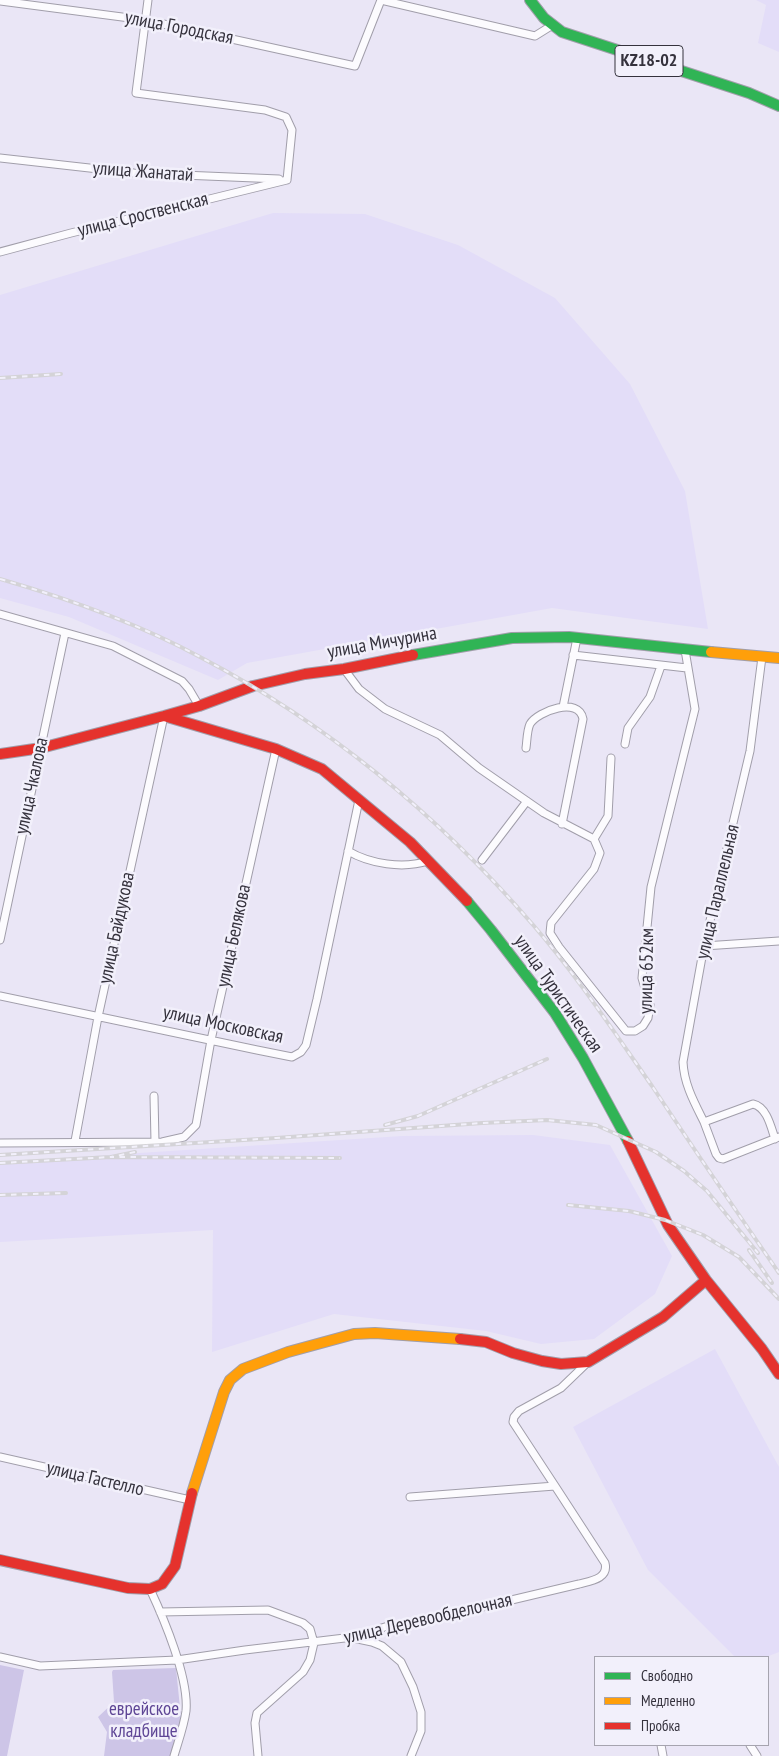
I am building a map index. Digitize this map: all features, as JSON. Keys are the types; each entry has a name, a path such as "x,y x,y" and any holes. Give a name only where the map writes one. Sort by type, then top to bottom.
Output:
{"main road":[{"name":"KZ18-02","path":"530,0 534,8 551,26 576,38 749,93 779,106"},
{"name":"улица Мичурина","path":"0,754 40,748 164,716 253,686 305,674 344,669 504,639 577,638 779,658"},
{"name":"улица Туристическая","path":"164,716 276,749 322,769 410,842 458,891 491,930 555,1013 628,1138 646,1181 668,1225 706,1280 762,1349 779,1374"},
{"path":"0,1560 128,1588 150,1589 162,1584 174,1566 190,1500 224,1392 230,1380 243,1369 288,1352 354,1334 375,1333 457,1338 486,1342 513,1354 542,1361 561,1364 588,1362 663,1317 706,1280"}],"street":[{"name":"улица Городская","path":"0,0 145,20 355,66 381,0"},
{"path":"148,0 136,92 265,110 286,117 292,130 287,180"},
{"path":"381,0 535,36 551,26"},
{"name":"улица Жанатай","path":"0,158 134,173 287,180"},
{"name":"улица Сроственская","path":"0,252 287,180"},
{"path":"0,614 113,646 182,681 190,688 198,706"},
{"name":"улица Чкалова","path":"0,940 65,632"},
{"path":"563,707 577,638"},
{"name":"улица 652км","path":"594,840 600,853 594,869 551,923 550,932 559,947 626,1031 635,1031 643,1026 648,1018 650,1005 642,978 650,887 695,709 685,650"},
{"path":"573,655 687,668"},
{"name":"улица Параллельная","path":"762,657 750,751 704,946 682,1062 683,1075 688,1090 719,1158 723,1159 777,1138"},
{"path":"625,744 628,728 650,697 662,666"},
{"path":"344,669 360,690 385,709 440,735 479,768 527,801 562,824 594,840 608,816 611,758"},
{"path":"526,748 530,725 536,718 563,707 577,709 582,714 583,719 562,824"},
{"name":"улица Байдукова","path":"74,1142 98,1017 164,716"},
{"name":"улица Белякова","path":"154,1142 184,1137 196,1125 211,1040 276,749"},
{"name":"улица Московская","path":"0,996 292,1057 301,1052 306,1045 359,800"},
{"path":"482,860 527,801"},
{"path":"348,851 365,860 402,864 417,864 428,861"},
{"path":"704,946 779,942"},
{"path":"0,1143 154,1142 154,1096"},
{"path":"704,1122 753,1104 758,1105 764,1110 777,1138"},
{"path":"410,1497 555,1486 513,1422 514,1417 520,1411 560,1388 588,1362"},
{"name":"улица Гастелло","path":"0,1457 190,1500"},
{"name":"улица Деревообделочная","path":"0,1657 40,1666 178,1660 245,1650 353,1638 388,1626 406,1624 597,1579 605,1574 607,1569 605,1564 555,1486"},
{"path":"150,1589 178,1660 185,1692 186,1711 174,1756"},
{"path":"160,1612 268,1610 303,1623 310,1629 314,1643 310,1660 303,1672 257,1713 255,1723 258,1756"},
{"path":"353,1638 382,1646 401,1662 413,1687 421,1712 421,1731 411,1756"}],"shaded area":[{"path":"756,0 779,0 779,52 758,43 766,5"},
{"path":"273,213 365,214 458,245 555,298 630,384 685,491 708,629 552,608 247,663 218,680 69,617 0,598 0,295"},
{"path":"533,1135 610,1145 672,1256 655,1294 594,1339 541,1344 486,1331 334,1314 212,1352 213,1230 0,1242 0,1162 402,1136"},
{"path":"715,1349 779,1467 779,1652 769,1656 734,1656 648,1570 573,1427"}],"green space":[{"path":"0,1665 24,1670 7,1756 0,1756"},
{"name":"еврейское кладбище","path":"176,1668 181,1718 172,1756 104,1756 107,1732 98,1717 114,1702 113,1670"}],"railway":[{"path":"0,378 61,374"},
{"path":"0,579 102,613 152,633 200,657 247,683 293,712 380,776 421,811 498,886 565,964 652,1086 779,1273"},
{"path":"385,1125 418,1116 547,1059"},
{"path":"0,1155 482,1123 547,1120 596,1125 656,1152 684,1171 707,1191 758,1253"},
{"path":"135,1152 111,1157 340,1158"},
{"path":"0,1163 111,1157"},
{"path":"0,1195 66,1193"},
{"path":"568,1205 629,1211 665,1220 703,1235 739,1257 779,1299"},
{"path":"749,1250 772,1283"}],"traffic: fast":[{"path":"530,0 544,18 562,32 749,93 779,106"},
{"path":"413,655 512,638 569,637 711,652"},
{"path":"467,901 555,1013 583,1058 628,1141"}],"traffic: slow":[{"path":"711,652 779,658"},
{"path":"192,1493 224,1392 230,1380 243,1369 288,1352 354,1334 375,1333 460,1339"}],"traffic: jam":[{"path":"0,754 41,748 164,716 199,706 253,686 305,674 344,669 413,655"},
{"path":"164,716 276,749 322,769 410,842 467,901"},
{"path":"628,1141 668,1225 706,1280 762,1349 779,1374"},
{"path":"460,1339 486,1342 513,1353 542,1361 561,1364 588,1362 663,1317 706,1280"},
{"path":"0,1560 128,1588 150,1589 162,1584 175,1566 192,1493"}]}
